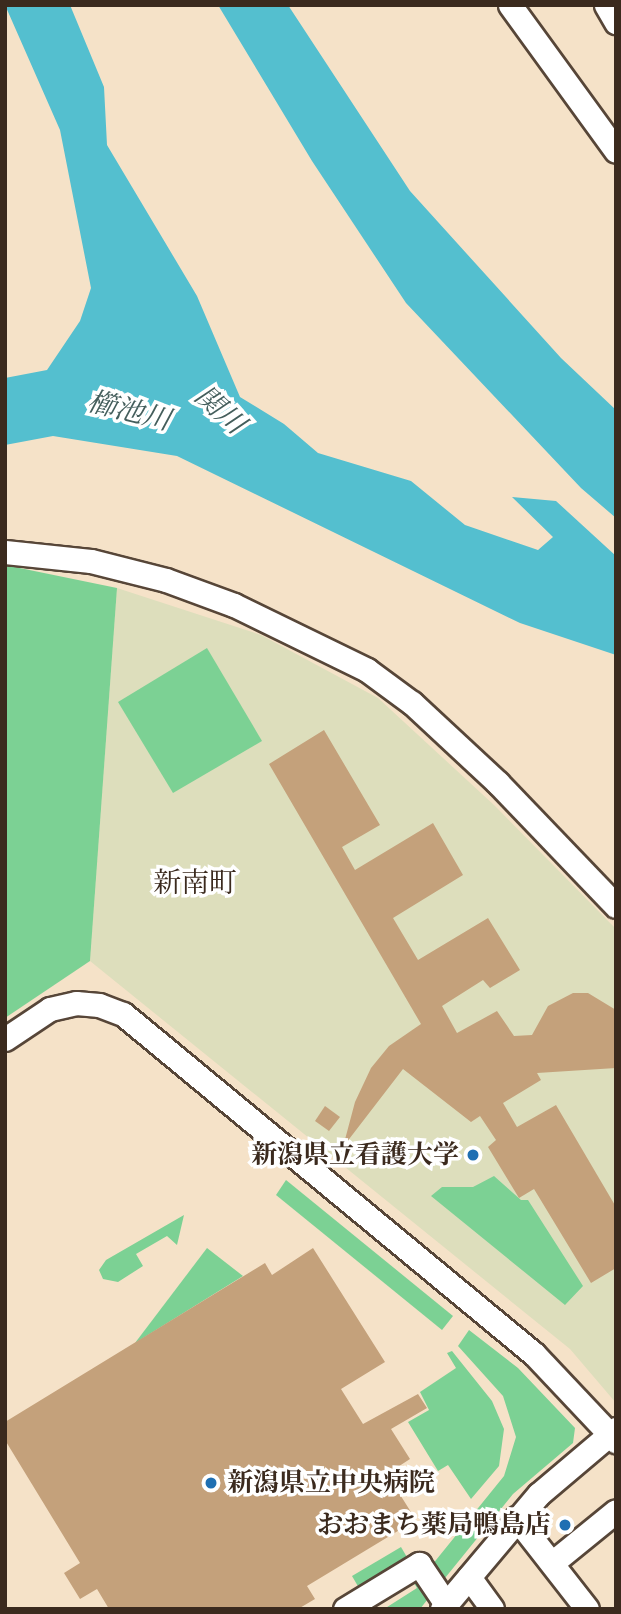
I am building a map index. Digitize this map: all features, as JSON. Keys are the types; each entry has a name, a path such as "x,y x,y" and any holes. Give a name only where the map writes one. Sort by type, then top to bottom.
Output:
{"street":[{"path":"510,5 616,152"},
{"path":"606,5 616,22"},
{"path":"5,552 91,561 166,580 234,605 367,670 412,703 498,783 616,906"},
{"path":"5,1039 50,1009 76,1003 99,1004 123,1014 534,1354 614,1434 516,1518 444,1607 419,1564 345,1609"},
{"path":"552,1563 616,1511"},
{"path":"516,1518 587,1609"},
{"path":"469,1577 492,1609"}],"shaded area":[{"name":"新潟県立看護大学","path":"117,588 261,635 378,698 494,805 616,929 616,1403 570,1349 90,961"}],"green space":[{"path":"5,565 117,588 90,961 5,1018"},
{"path":"207,648 262,741 173,793 118,702"},
{"path":"494,1176 521,1200 528,1200 583,1286 565,1305 431,1196 442,1187 473,1187"},
{"path":"286,1180 453,1316 442,1330 276,1195"},
{"path":"184,1215 177,1245 167,1236 136,1254 143,1266 118,1282 103,1279 99,1270 106,1260"},
{"path":"207,1248 243,1276 135,1343"},
{"path":"469,1330 518,1368 575,1428 573,1443 513,1494 441,1583 432,1565 504,1476 516,1437 503,1396 458,1346"},
{"path":"452,1351 492,1401 504,1429 499,1466 471,1499 448,1465 438,1471 408,1422 429,1410 420,1392 456,1368 447,1353"},
{"path":"401,1547 408,1559 359,1588 352,1576"},
{"path":"417,1576 431,1595 420,1609 384,1609 417,1588 411,1578"}],"water":[{"path":"5,5 70,5 104,87 107,145 197,296 240,397 284,424 318,453 411,481 465,525 538,550 553,537 512,497 556,501 616,556 616,655 520,623 177,456 53,436 5,445 5,378 47,370 80,321 91,288 60,130"},
{"path":"218,5 288,5 410,191 561,358 616,410 616,518 581,488 406,303 312,161"}],"building":[{"path":"324,730 380,825 342,847 355,870 433,823 463,875 393,918 418,960 488,918 520,970 490,988 483,980 442,1006 457,1033 497,1011 514,1036 532,1035 548,1006 573,993 588,993 616,1010 616,1068 537,1073 541,1080 503,1103 517,1127 556,1105 616,1207 616,1268 591,1283 534,1189 519,1198 488,1147 496,1140 480,1116 471,1122 403,1069 343,1147 355,1102 371,1068 389,1046 421,1024 269,764"},
{"path":"325,1106 340,1117 329,1131 315,1121"},
{"path":"313,1248 385,1362 341,1389 363,1424 418,1394 427,1408 391,1429 410,1459 387,1474 416,1520 307,1586 315,1599 298,1609 109,1609 97,1589 80,1599 64,1573 80,1563 5,1440 5,1422 265,1263 272,1275"}],"place":[{"name":"新潟県立看護大学","path":"473,1155"},
{"name":"新潟県立中央病院","path":"211,1483"},
{"name":"おおまち薬局鴨島店","path":"565,1525"}],"district":[{"name":"新南町","path":"195,883"}],"water label":[{"name":"関川","path":"220,410"},
{"name":"櫛池川","path":"129,411"}]}
